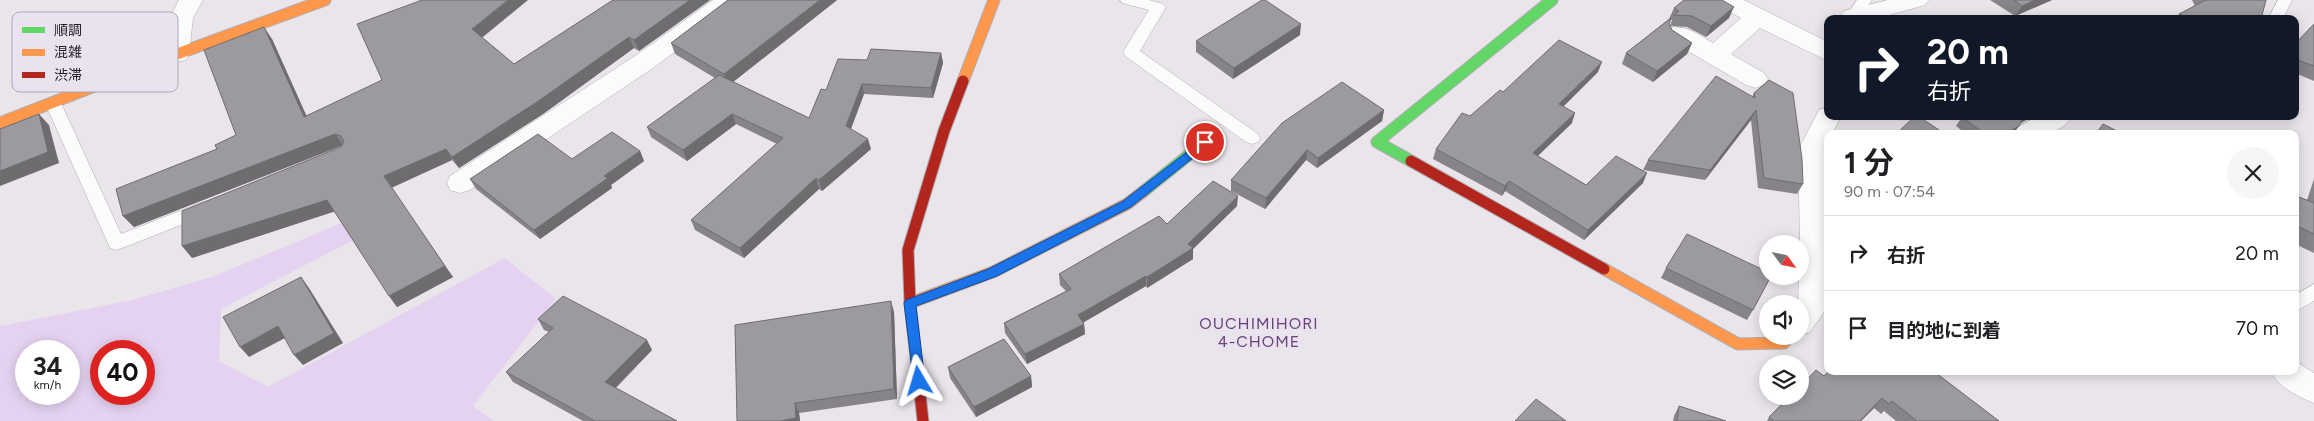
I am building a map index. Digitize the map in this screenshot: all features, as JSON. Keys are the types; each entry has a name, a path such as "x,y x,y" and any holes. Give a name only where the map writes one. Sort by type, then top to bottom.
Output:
{"street":[{"path":"178,45 181,18 191,0"},
{"path":"178,54 326,0"},
{"path":"460,183 647,60 729,0"},
{"path":"923,421 910,303 908,250 944,131 994,0"},
{"path":"1552,0 1377,142 1738,344 1759,344"},
{"path":"1725,0 1824,51"},
{"path":"1856,12 1917,0"},
{"path":"1715,55 1757,17"},
{"path":"1678,34 1755,79"},
{"path":"0,123 81,92"},
{"path":"1809,311 1813,306 1811,150 1826,120"},
{"path":"2034,130 2052,120"},
{"path":"910,303 993,272 1127,204 1205,142"},
{"path":"2292,375 2314,390"}],"lane":[{"path":"1128,0 1158,7 1131,52 1252,138"},
{"path":"2277,15 2285,0"},
{"path":"53,103 116,243 216,204"},
{"path":"2299,302 2314,291"}],"shaded area":[{"path":"375,209 384,224 221,309 219,361 268,387 505,258 556,299 473,406 494,421 0,421 0,326 133,300 215,276"}],"building":[{"path":"422,0 508,0 472,29 514,64 613,0 690,0 634,40 629,37 537,102 452,157 446,149 384,176 445,266 389,296 327,200 182,246 182,211 341,147 344,141 341,136 335,134 123,216 116,189 217,149 215,145 236,135 204,50 264,27 304,117 382,80 357,24"},
{"path":"728,0 820,0 724,74 671,43"},
{"path":"1262,0 1265,0 1301,24 1234,68 1196,41"},
{"path":"1684,0 1722,0 1734,7 1711,26 1692,16 1674,15 1679,11 1674,8"},
{"path":"2014,0 2035,0 2022,6"},
{"path":"2206,0 2266,0 2262,15 2179,14"},
{"path":"1671,18 1669,24 1672,30 1692,43 1657,71 1626,53"},
{"path":"2314,24 2314,66 2299,60 2299,40"},
{"path":"1559,40 1602,62 1559,104 1575,113 1533,153 1586,185 1616,156 1647,173 1588,230 1509,181 1505,186 1436,149 1462,113 1470,116 1500,90 1503,92"},
{"path":"871,49 941,53 931,88 862,84 846,126 868,139 819,180 816,178 740,248 691,220 783,138 732,114 683,150 647,127 719,75 809,118 821,89 826,90 838,59 867,60"},
{"path":"1716,76 1755,98 1754,93 1769,80 1793,93 1802,159 1803,184 1764,178 1756,110 1710,170 1648,160"},
{"path":"1342,82 1384,110 1318,158 1307,150 1266,198 1231,180 1282,123"},
{"path":"39,114 48,152 0,171 0,129"},
{"path":"1911,120 1924,120 1939,130 1900,130"},
{"path":"1966,120 2022,120 2019,126 2012,130 1980,130"},
{"path":"2103,124 2115,130 2099,130"},
{"path":"612,132 640,151 604,176 608,178 534,230 470,179 538,134 572,159"},
{"path":"1213,181 1238,196 1188,244 1193,248 1147,277 1078,315 1084,324 1025,354 1004,323 1071,289 1059,274 1159,216 1167,224"},
{"path":"2299,197 2314,203 2314,234 2299,227"},
{"path":"1687,234 1759,268 1759,285 1766,285 1761,295 1759,295 1753,310 1666,268"},
{"path":"301,277 334,333 294,355 278,326 240,347 223,317"},
{"path":"563,296 647,340 605,382 677,421 595,421 506,372 553,328 538,319"},
{"path":"891,301 894,389 795,403 796,418 780,421 737,421 735,325"},
{"path":"1004,339 1031,376 974,407 948,367"},
{"path":"1816,370 1824,376 1939,375 1999,421 1917,421 1892,401 1889,404 1882,398 1860,421 1774,421 1769,417 1781,405 1809,405 1809,377"},
{"path":"1536,399 1566,421 1515,421"},
{"path":"1679,406 1726,421 1677,421"}],"traffic: fast":[{"path":"1411,161 1377,142 1552,0"},
{"path":"1144,191 1205,142"}],"traffic: slow":[{"path":"178,54 325,0"},
{"path":"963,81 994,0"},
{"path":"0,123 80,92"},
{"path":"910,303 993,272 1127,204 1144,191"},
{"path":"1604,269 1738,344 1759,344"}],"traffic: jam":[{"path":"923,421 910,303 908,250 944,131 963,81"},
{"path":"1411,161 1604,269"}],"district":[{"name":"OUCHIMIHORI 4-CHOME","path":"1259,332"}],"route":[{"path":"919,381 910,303 993,272 1127,204 1205,142"}]}
